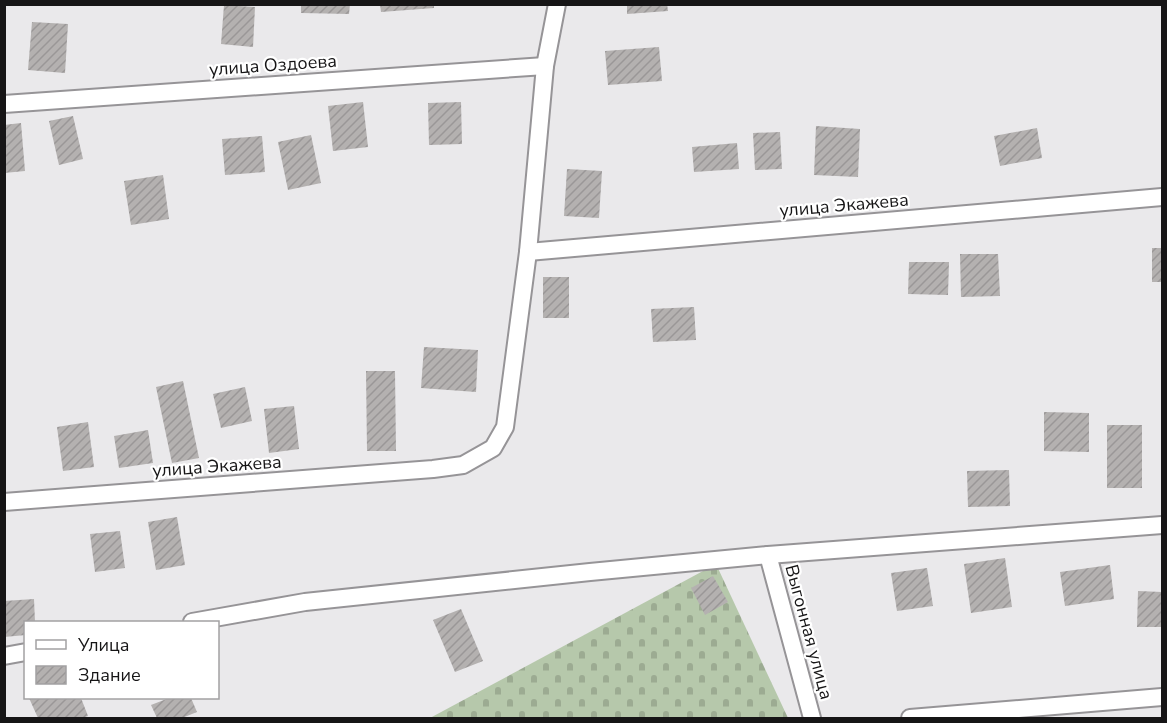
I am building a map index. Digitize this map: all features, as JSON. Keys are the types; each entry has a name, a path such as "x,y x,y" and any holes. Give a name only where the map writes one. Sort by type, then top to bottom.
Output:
{"street":[{"name":"улица Экажева","path":"4,502 433,469 463,465 493,448 505,427 528,252 545,66 557,4"},
{"name":"улица Оздоева","path":"4,104 545,66"},
{"name":"улица Экажева","path":"528,252 1162,197"},
{"path":"198,621 304,602 768,555 1162,525"},
{"name":"Выгонная улица","path":"768,555 812,718"},
{"path":"4,656 24,652"},
{"path":"910,718 1162,697"}],"green space":[{"path":"716,564 788,718 430,718"}],"building":[{"path":"301,4 350,4 349,14 301,13"},
{"path":"380,4 434,4 434,8 381,12"},
{"path":"627,4 667,4 668,11 627,14"},
{"path":"224,5 255,7 253,47 221,44"},
{"path":"32,22 68,24 65,73 28,70"},
{"path":"659,47 662,81 608,85 605,51"},
{"path":"363,102 368,147 333,151 328,106"},
{"path":"461,102 462,144 429,145 428,103"},
{"path":"73,116 83,159 59,165 49,121"},
{"path":"21,123 25,171 4,173 4,125"},
{"path":"816,126 860,129 858,177 814,175"},
{"path":"1037,128 1042,158 1000,166 994,136"},
{"path":"780,132 782,169 755,170 753,133"},
{"path":"311,135 321,183 288,190 278,142"},
{"path":"262,136 265,172 225,175 222,139"},
{"path":"737,143 739,169 694,172 692,147"},
{"path":"567,169 602,171 599,218 564,216"},
{"path":"163,175 169,219 131,225 124,181"},
{"path":"1152,248 1162,248 1162,282 1152,282"},
{"path":"960,254 998,254 1000,296 961,297"},
{"path":"909,262 949,262 948,295 908,294"},
{"path":"543,277 569,277 569,318 543,318"},
{"path":"694,307 696,340 653,342 651,309"},
{"path":"424,347 478,350 476,392 421,388"},
{"path":"366,371 395,371 396,451 367,451"},
{"path":"183,381 199,458 172,463 156,387"},
{"path":"245,387 252,421 221,428 213,394"},
{"path":"294,406 299,449 269,453 264,409"},
{"path":"1044,412 1089,413 1089,452 1044,451"},
{"path":"88,422 94,467 63,471 57,427"},
{"path":"1107,425 1142,425 1142,488 1107,488"},
{"path":"148,430 153,463 119,468 114,436"},
{"path":"1009,470 1010,506 968,507 967,471"},
{"path":"177,517 185,565 156,570 148,522"},
{"path":"120,531 125,568 95,572 90,534"},
{"path":"1005,558 1012,607 971,613 964,564"},
{"path":"1110,565 1114,599 1065,606 1060,572"},
{"path":"927,568 933,606 897,611 891,573"},
{"path":"713,576 728,602 705,615 691,588"},
{"path":"1138,591 1162,592 1162,627 1137,627"},
{"path":"34,599 35,621 24,621 24,635 4,637 4,601"},
{"path":"461,609 483,661 455,672 433,620"},
{"path":"29,699 81,699 88,716 82,718 38,718"},
{"path":"166,699 191,699 197,712 182,718 157,718 151,705"}]}
